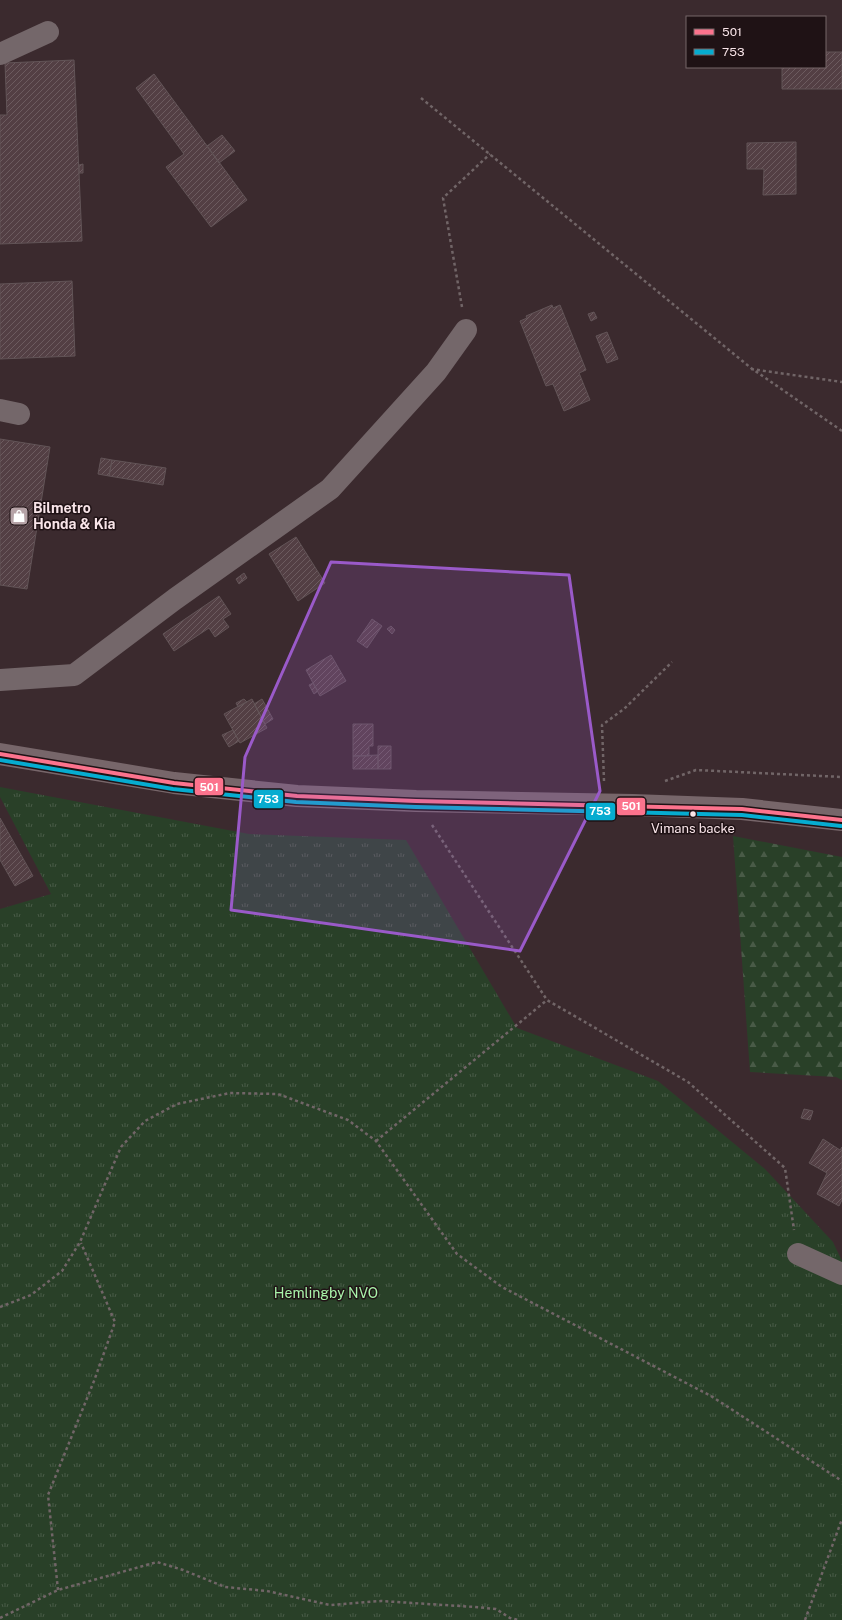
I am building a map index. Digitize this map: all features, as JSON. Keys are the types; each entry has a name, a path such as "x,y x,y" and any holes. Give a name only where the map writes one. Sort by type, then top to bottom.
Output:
{"main road":[{"path":"0,754 174,783 297,796 416,802 742,809 842,820"}],"street":[{"path":"0,54 48,32"},
{"path":"0,680 74,675 175,599 330,489 436,372 466,330"},
{"path":"798,1254 842,1274"}],"path":[{"path":"421,98 751,368 842,431"},
{"path":"466,330 443,198 490,154"},
{"path":"751,368 842,382"},
{"path":"596,783 604,783 602,725 624,709 672,662"},
{"path":"664,782 696,770 842,777"},
{"path":"416,802 548,1000 688,1082 785,1168 798,1254"},
{"path":"376,1142 548,1000"},
{"path":"0,1307 31,1295 62,1272 80,1242 121,1147 145,1121 177,1104 230,1093 278,1094 348,1120 376,1142 457,1254 502,1288 711,1396 842,1481"},
{"path":"58,1590 48,1495 94,1381 115,1322 80,1242"},
{"path":"805,1620 842,1520"},
{"path":"0,1618 58,1590 157,1562 225,1586 267,1591 330,1604 381,1601 474,1607 496,1609 510,1618 518,1620"}],"highlighted area":[{"path":"331,562 569,575 600,791 520,951 231,910 245,757"}],"green space":[{"name":"Hemlingby NVO","path":"0,787 249,834 406,840 517,1028 658,1081 765,1169 833,1242 842,1261 842,1620 0,1620 0,909 51,894 0,797"},
{"path":"733,836 842,857 842,1080 836,1077 750,1072"}],"building":[{"path":"826,52 842,52 842,89 782,89 782,68 826,68"},
{"path":"74,60 82,241 0,244 0,115 7,115 5,63"},
{"path":"154,74 247,200 211,227 166,167 184,154 136,88"},
{"path":"222,135 235,151 219,163 207,146"},
{"path":"796,142 796,194 763,195 764,169 747,169 747,143"},
{"path":"83,164 83,173 79,173 79,165"},
{"path":"72,281 75,356 0,359 0,284"},
{"path":"552,305 553,308 560,305 586,370 579,373 590,400 564,411 553,384 546,386 520,321 527,318 526,316"},
{"path":"594,312 597,318 591,321 588,314"},
{"path":"607,332 618,359 607,363 596,336"},
{"name":"Bilmetro Honda & Kia","path":"0,439 50,447 27,589 0,585"},
{"path":"101,458 112,460 109,476 98,474"},
{"path":"112,460 166,468 163,485 109,476"},
{"path":"296,537 325,583 298,601 269,554"},
{"path":"244,573 247,578 243,581 240,576"},
{"path":"240,576 243,581 239,584 236,579"},
{"path":"219,596 231,614 223,619 229,627 215,637 209,628 174,651 163,634"},
{"path":"372,619 382,626 367,648 357,641"},
{"path":"391,626 395,630 392,634 387,629"},
{"path":"331,655 346,681 320,696 306,670"},
{"path":"313,683 318,691 314,694 309,685"},
{"path":"244,699 247,702 238,707 236,703"},
{"path":"252,699 267,728 240,743 224,714"},
{"path":"262,699 273,719 265,724 254,704"},
{"path":"353,724 373,724 373,746 369,746 369,756 353,756"},
{"path":"233,730 239,741 229,747 222,735"},
{"path":"378,746 391,746 391,769 378,769"},
{"path":"378,755 378,769 353,769 353,756"},
{"path":"0,818 33,876 15,886 0,860"},
{"path":"804,1109 813,1111 810,1120 801,1118"},
{"path":"823,1139 840,1150 842,1147 842,1200 839,1206 817,1194 827,1173 809,1163"}],"transit line":[{"name":"501","path":"0,754 174,783 297,796 416,801 742,809 842,820"},
{"name":"753","path":"0,760 173,789 296,802 416,807 742,815 841,826"}],"place":[{"name":"Bilmetro Honda & Kia","path":"19,516"},
{"name":"Vimans backe","path":"693,814"}]}
